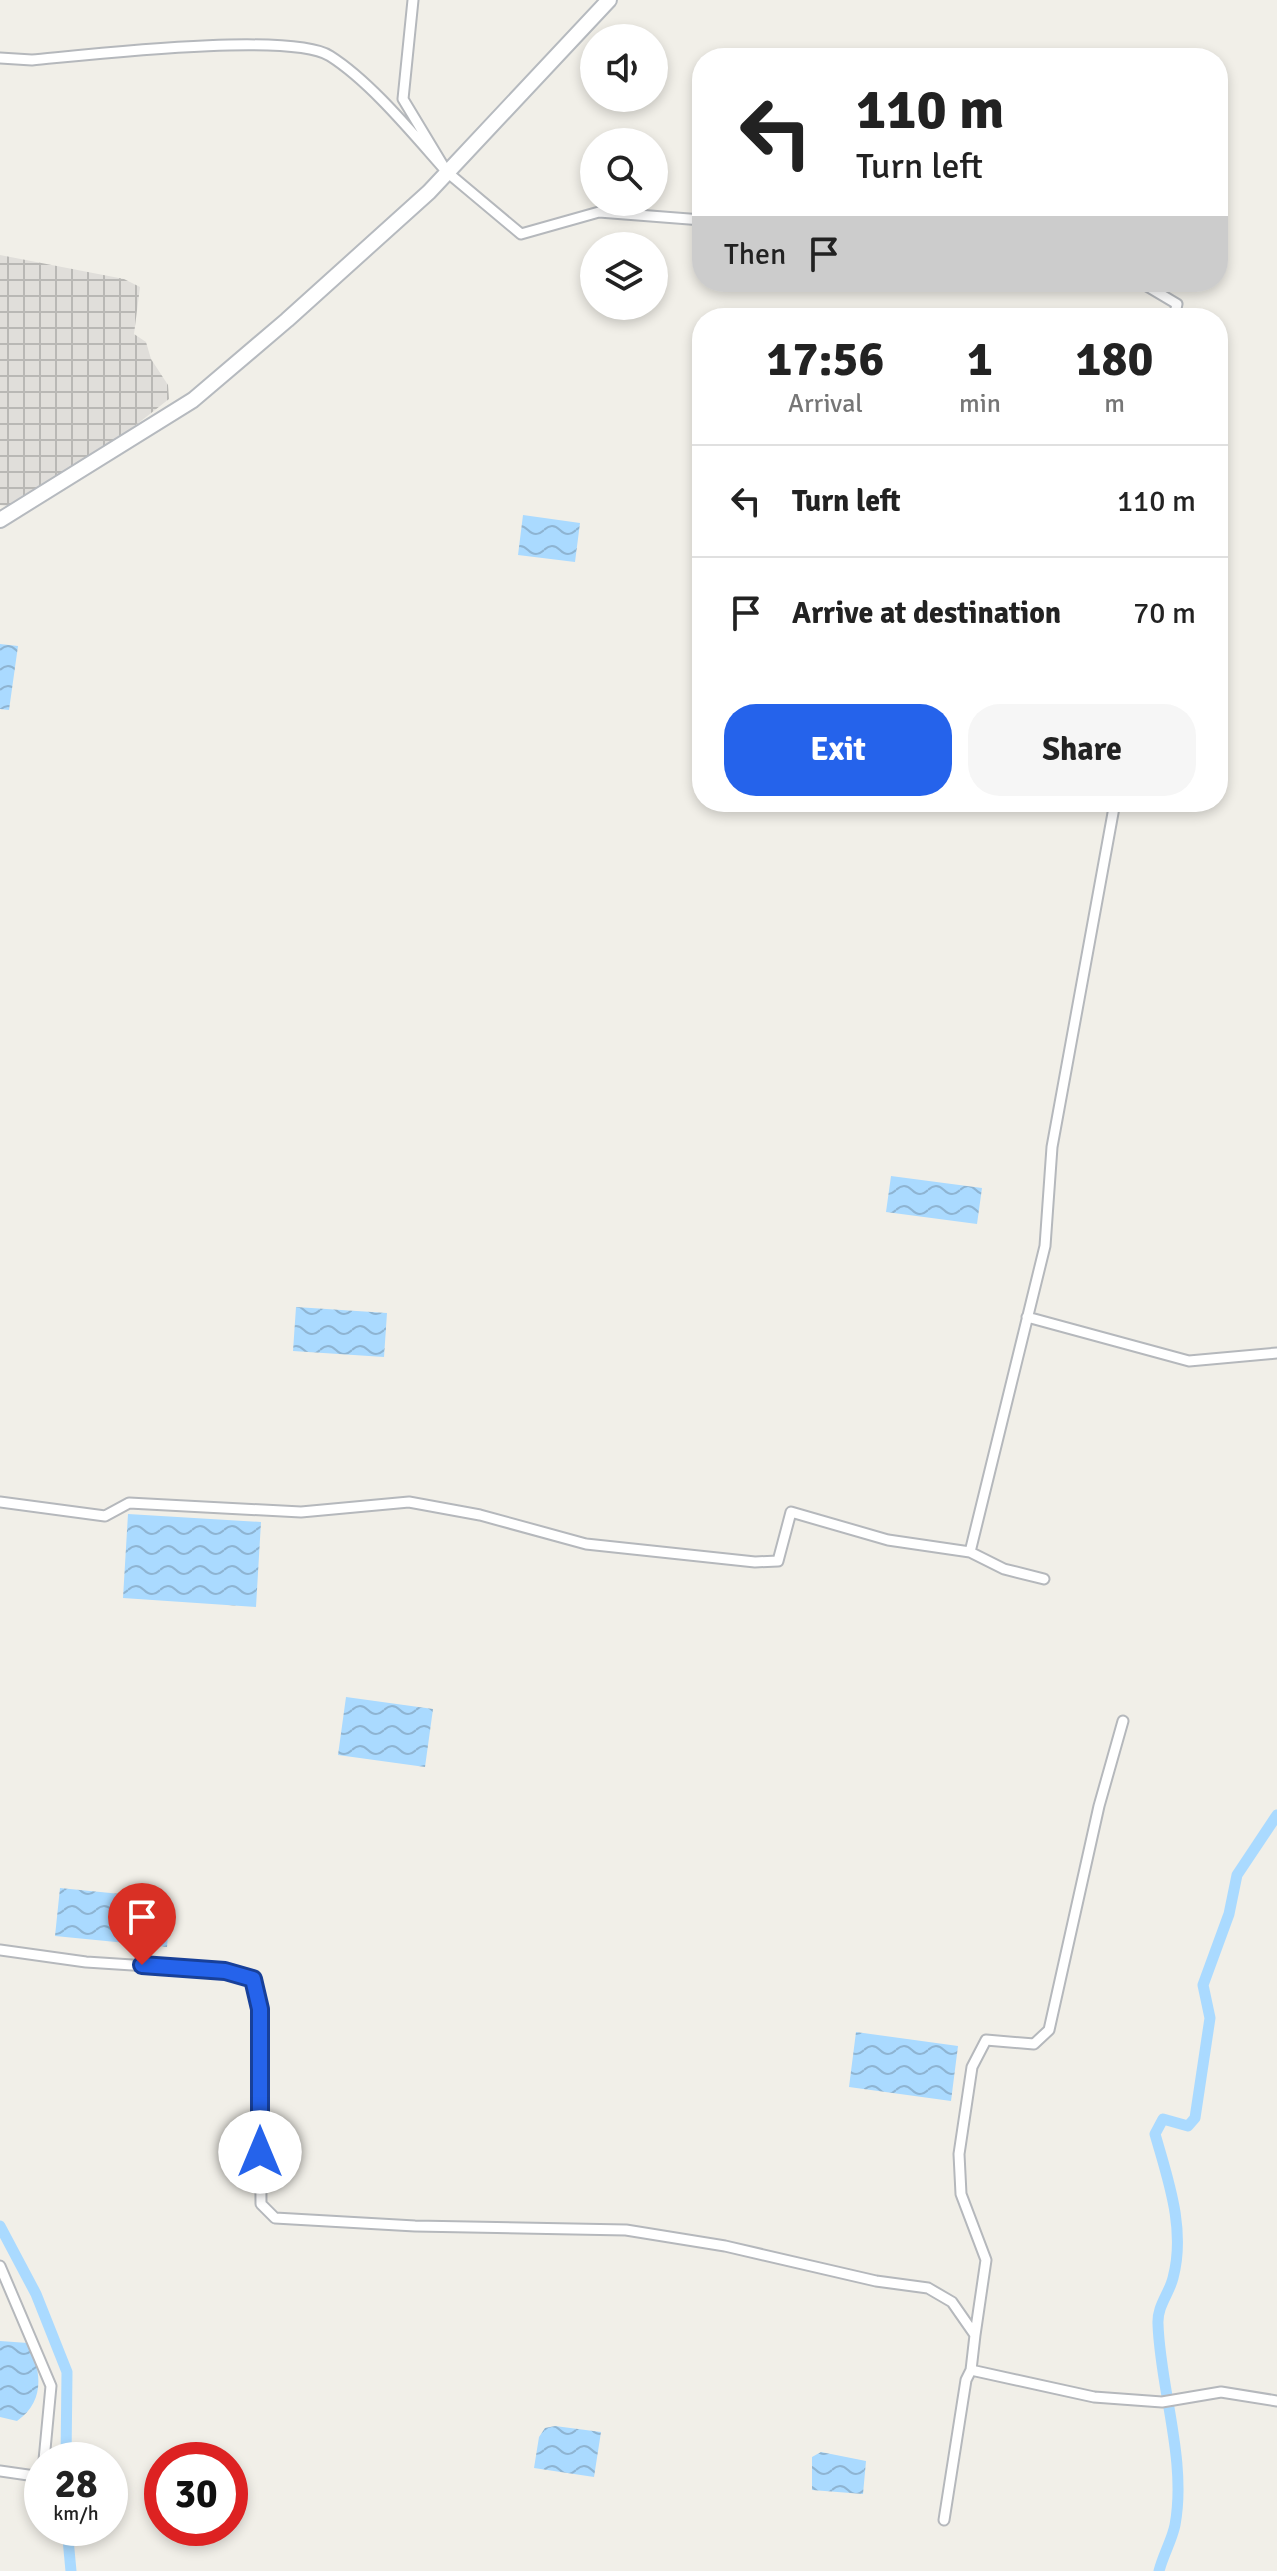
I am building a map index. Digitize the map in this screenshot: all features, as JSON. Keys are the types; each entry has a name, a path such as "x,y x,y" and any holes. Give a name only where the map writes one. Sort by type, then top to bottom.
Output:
{"main road":[{"path":"0,520 193,400 287,320 447,172 609,0"}],"street":[{"path":"413,0 403,99 447,172"},
{"path":"0,58 32,60 244,46 300,47 329,55 394,112 447,172 521,234 599,212 692,219"},
{"path":"1157,292 1177,304 1176,308"},
{"path":"970,1552 1045,1246 1052,1147 1113,812"},
{"path":"1027,1317 1189,1361 1277,1353"},
{"path":"0,1502 105,1516 129,1503 301,1512 409,1502 480,1515 586,1544 755,1562 778,1561 791,1512 888,1540 970,1552 1004,1569 1044,1579"},
{"path":"944,2520 966,2380 971,2370 986,2260 961,2194 959,2154 972,2067 986,2040 1034,2044 1049,2030 1096,1820 1123,1721"},
{"path":"0,1950 86,1962 225,1971 253,1979 260,2009 261,2204 275,2218 415,2226 626,2230 725,2246 876,2281 928,2288 952,2302 975,2335"},
{"path":"0,2266 51,2386 46,2442"},
{"path":"971,2370 1094,2397 1162,2402 1221,2392 1277,2401"},
{"path":"0,2471 24,2474"}],"shaded area":[{"path":"0,255 124,279 140,287 134,334 146,342 151,359 168,385 169,399 95,457 7,506 0,505"}],"water":[{"path":"523,515 580,523 575,562 518,555"},
{"path":"0,644 18,646 9,710 0,709"},
{"path":"891,1176 982,1188 977,1224 886,1212"},
{"path":"296,1307 387,1313 384,1357 293,1351"},
{"path":"128,1514 261,1522 256,1607 123,1598"},
{"path":"346,1697 433,1709 425,1767 338,1755"},
{"path":"60,1888 171,1899 167,1947 55,1936"},
{"path":"856,2032 958,2046 951,2101 849,2087"},
{"path":"0,2341 28,2343 36,2364 36,2395 32,2405 17,2421 0,2417"},
{"path":"555,2426 601,2432 594,2477 534,2468 539,2437 545,2428"},
{"path":"821,2452 866,2461 863,2494 812,2490 812,2457"}],"waterway":[{"path":"1159,2571 1174,2531 1178,2475 1158,2318 1173,2278 1178,2241 1174,2205 1155,2134 1163,2119 1188,2126 1195,2118 1210,2018 1203,1985 1229,1914 1237,1875 1277,1815"},
{"path":"0,2226 36,2294 67,2372 66,2442"},
{"path":"69,2546 71,2571"}],"route":[{"path":"142,1965 225,1971 253,1979 260,2009 260,2152"}]}
